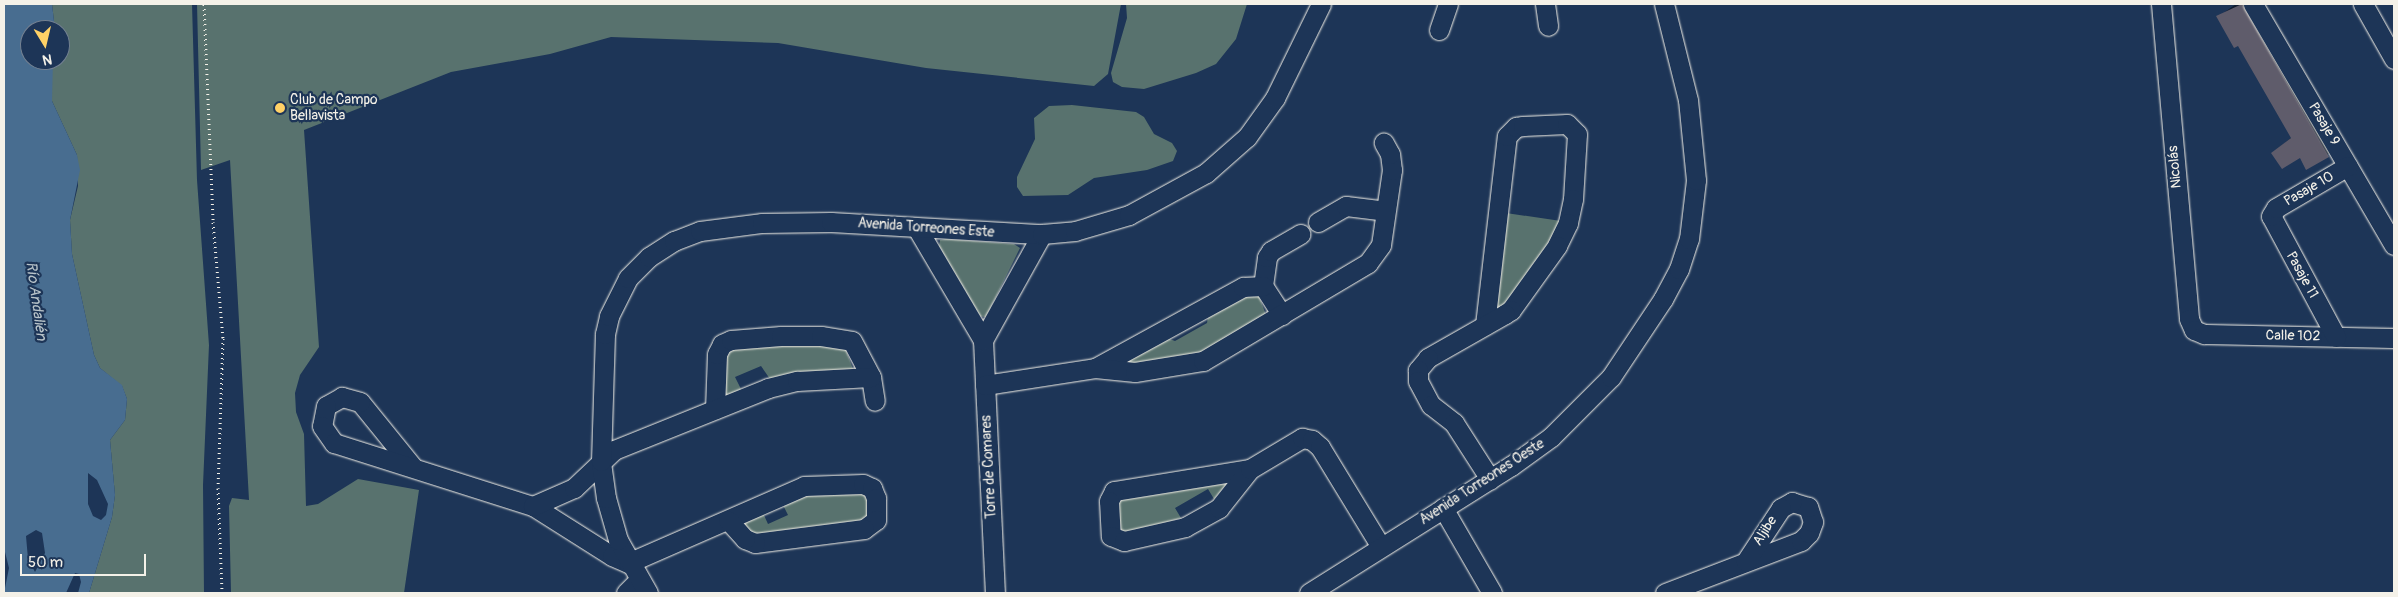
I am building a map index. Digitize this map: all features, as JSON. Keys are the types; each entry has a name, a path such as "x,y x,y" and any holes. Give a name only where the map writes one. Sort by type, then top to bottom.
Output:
{"street":[{"name":"Avenida Torreones Este","path":"602,461 605,334 608,316 628,278 649,257 674,240 700,231 762,223 831,222 1042,234 1075,232 1129,215 1178,190 1221,162 1248,137 1275,98 1321,4"},
{"path":"1439,30 1448,4"},
{"path":"1545,4 1548,26"},
{"name":"Avenida Torreones Oeste","path":"1309,593 1490,478 1551,436 1597,393 1642,332 1682,262 1694,208 1695,152 1688,100 1664,4"},
{"name":"Nicolás","path":"2161,4 2189,319 2194,330"},
{"name":"Pasaje 9","path":"2253,4 2394,245"},
{"path":"2363,4 2394,59"},
{"path":"1485,325 1507,136 1516,127 1567,124 1575,130 1577,138 1568,223 1557,246 1517,303 1485,325 1424,361 1417,376 1431,405 1454,422 1490,478"},
{"path":"985,385 1095,368 1135,372 1203,361 1282,315 1373,259 1381,245 1392,162 1384,143"},
{"name":"Pasaje 10","path":"2271,213 2348,166"},
{"path":"1318,222 1346,206 1386,212"},
{"name":"Pasaje 11","path":"2271,213 2336,337"},
{"name":"Torre de Comares","path":"917,228 983,340 995,593"},
{"path":"983,340 1042,234"},
{"path":"1282,315 1263,286 1269,254 1301,234"},
{"path":"1095,368 1243,287 1263,286"},
{"name":"Calle 102","path":"2194,330 2204,334 2394,338"},
{"path":"715,410 717,354 722,344 731,340 801,335 847,339 858,348 871,377 875,401"},
{"path":"533,506 574,488 602,461 624,445 787,382 871,377"},
{"path":"412,466 360,402 342,396 326,406 322,426 334,443 412,466 533,506 612,556 628,563 804,486 863,484 872,488 876,498 876,520 864,529 756,543 746,540 728,520"},
{"path":"1250,469 1114,491 1109,501 1112,536 1124,541 1185,527 1219,508 1250,469 1297,439 1312,440 1320,447 1381,547"},
{"path":"602,461 610,516 638,589"},
{"path":"1443,508 1492,593"},
{"name":"Aljibe","path":"1665,593 1746,561"}],"path":[{"path":"204,4 213,222 223,338 218,488 222,593"}],"green space":[{"path":"52,4 192,4 197,180 209,345 203,485 204,593 89,593 112,517 115,495 110,440 125,420 127,399 122,386 100,368 94,355 72,254 70,220 78,186 77,155 52,101 52,70 70,70 70,20 54,20"},
{"name":"Club de Campo Bellavista","path":"197,4 1121,4 1108,74 1094,86 926,68 778,43 611,37 550,54 451,72 304,130 319,347 300,375 295,393 296,412 304,434 306,506 318,504 358,479 419,490 404,593 231,593 229,506 232,498 249,500 230,160 201,170"},
{"path":"1126,4 1247,4 1236,39 1216,64 1196,73 1144,89 1122,87 1113,82 1111,73 1127,18"},
{"path":"1072,105 1136,112 1144,117 1154,134 1172,143 1177,151 1173,161 1147,170 1094,178 1068,195 1023,196 1017,187 1017,177 1035,139 1034,118 1049,106"},
{"path":"1506,213 1561,221 1559,229 1504,309 1495,308"},
{"path":"940,240 1014,244 1020,248 986,317 976,316 939,246"},
{"path":"1245,292 1258,293 1266,315 1204,356 1125,368 1121,361 1164,337 1175,341 1207,323 1209,311"},
{"path":"843,342 853,369 770,379 761,366 735,377 742,391 724,398 726,348"},
{"path":"1230,480 1214,499 1208,489 1175,508 1181,518 1121,537 1115,497"},
{"path":"808,491 867,491 870,520 762,538 742,528 742,519 763,513 768,524 788,515 783,505"}],"water":[{"name":"Río Andalién","path":"4,4 52,4 54,20 20,20 20,70 53,70 52,101 77,155 80,170 70,220 72,254 94,355 100,368 122,385 127,399 125,420 110,440 115,495 112,517 89,593 78,593 81,582 79,574 75,573 66,593 4,593 9,568 4,548","holes":["88,473 97,480 108,504 106,515 101,520 93,516 88,504","36,530 42,533 45,553 35,572 28,559 26,536"]}],"building":[{"path":"2242,4 2329,157 2306,170 2300,158 2282,169 2271,153 2291,138 2238,46 2234,48 2216,16"}],"place":[{"name":"Club de Campo Bellavista","path":"280,108"}]}
